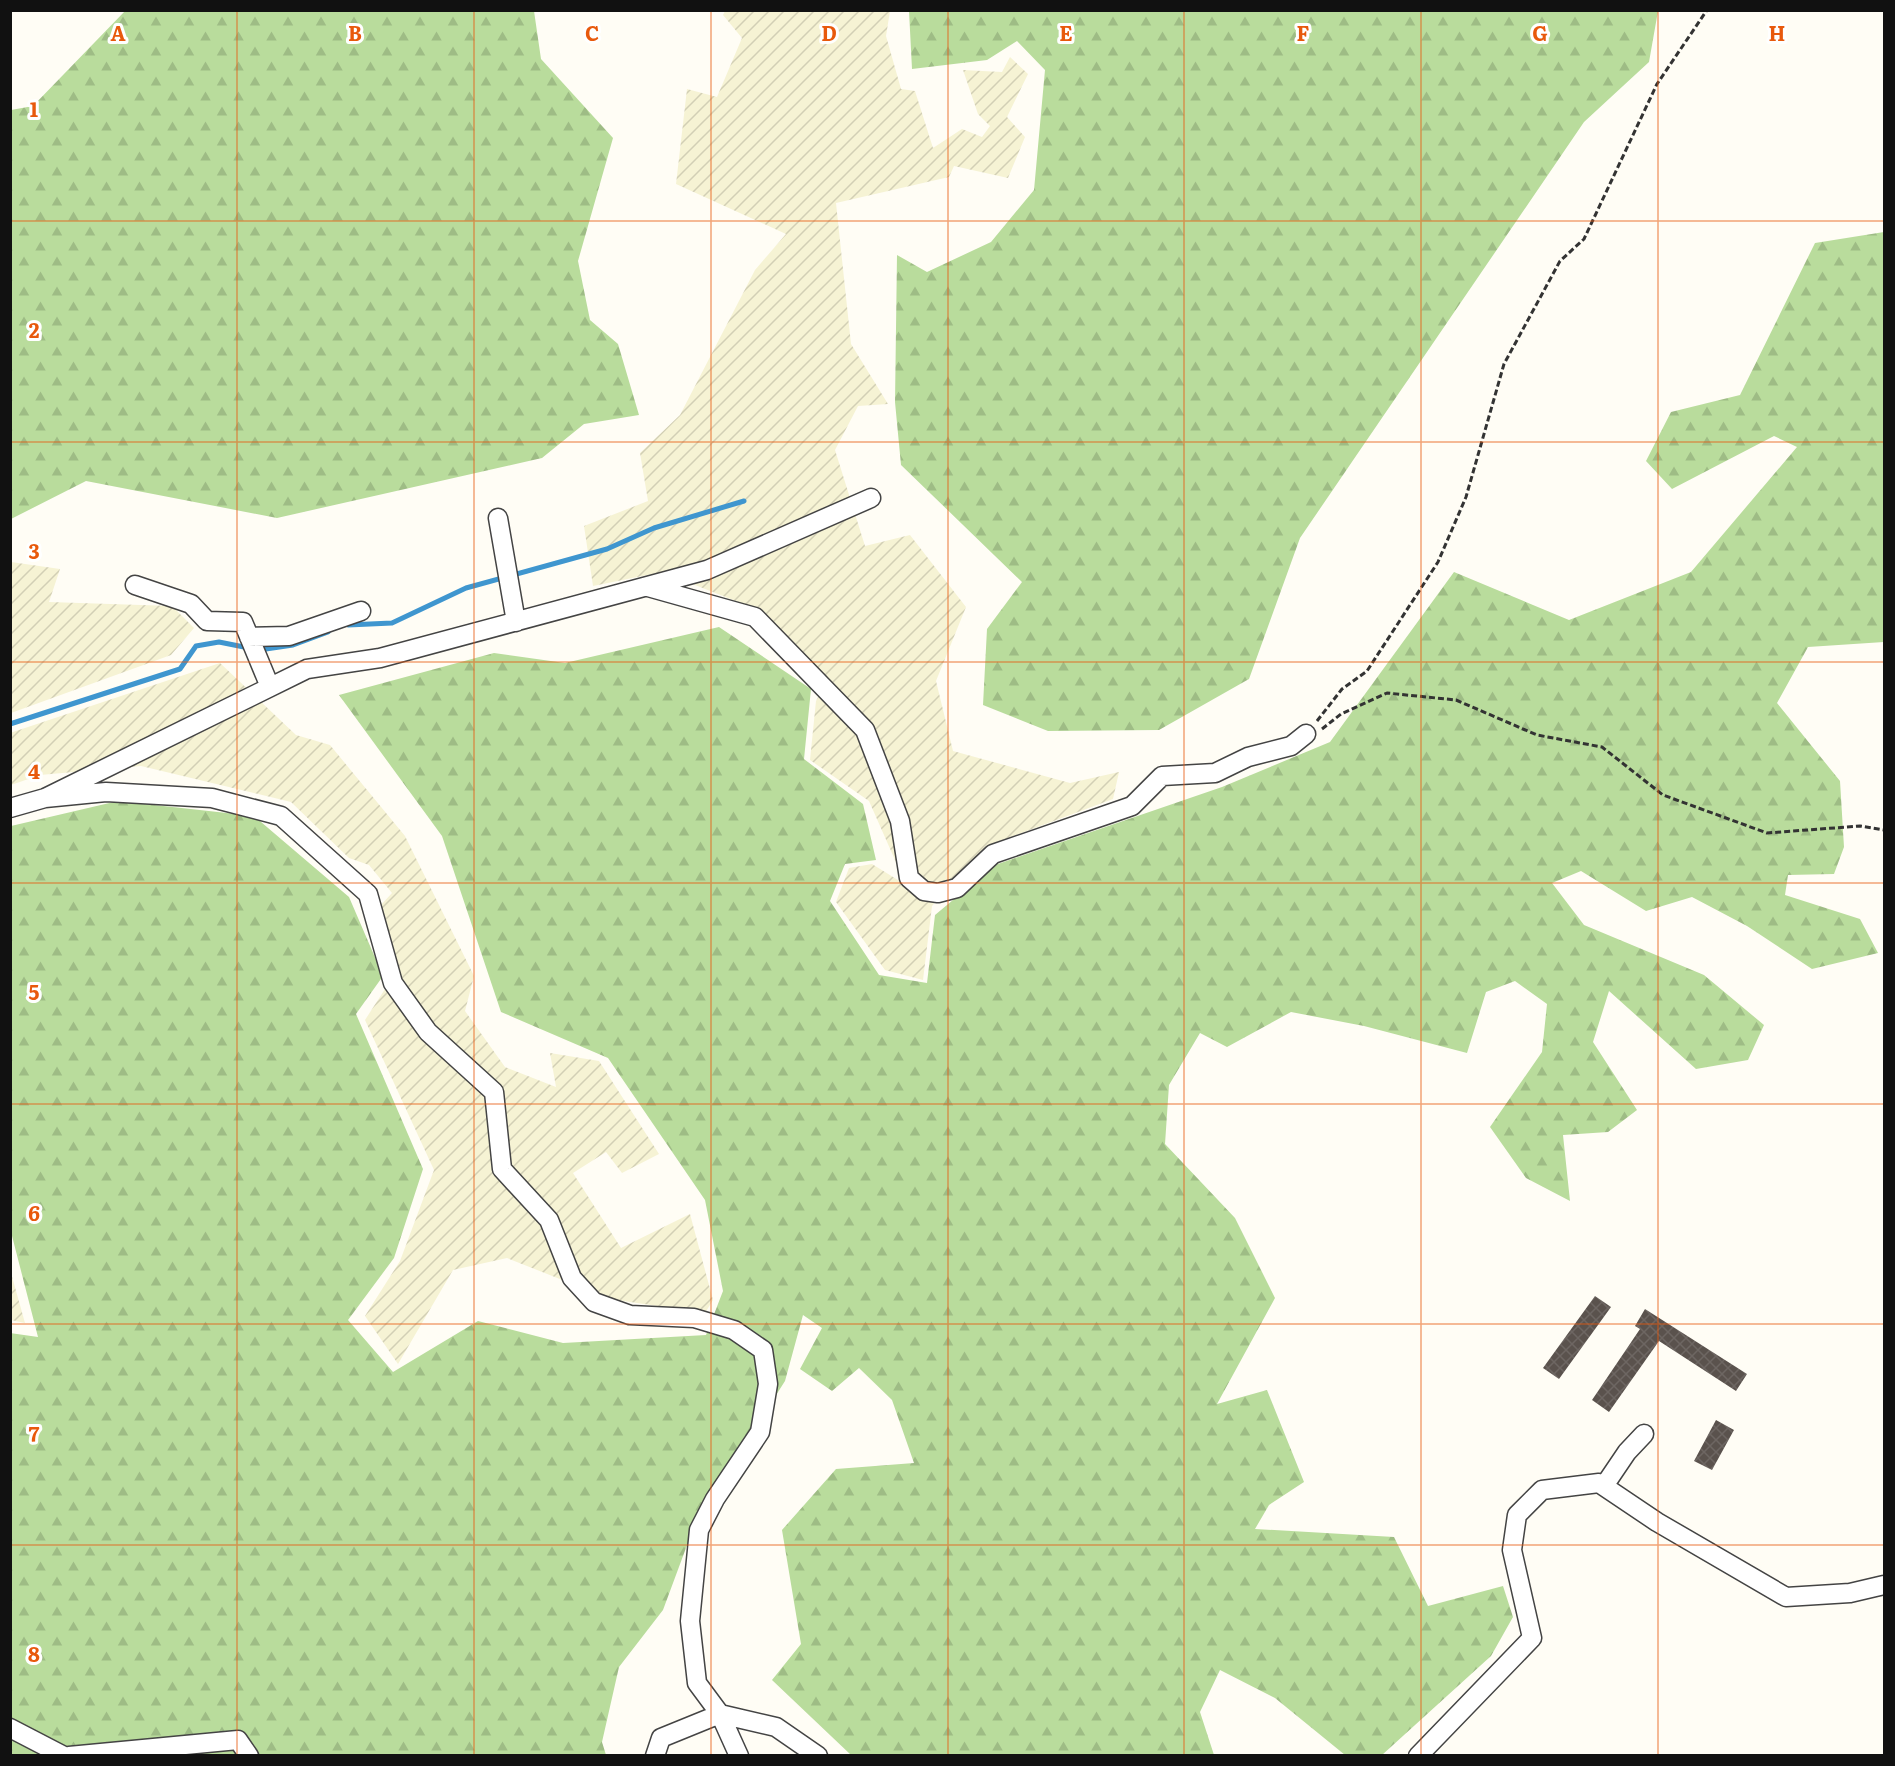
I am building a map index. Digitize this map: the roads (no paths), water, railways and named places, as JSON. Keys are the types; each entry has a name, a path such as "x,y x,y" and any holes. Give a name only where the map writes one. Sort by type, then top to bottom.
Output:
{"street":[{"path":"10,808 45,798 307,669 380,658 707,570 871,498"},
{"path":"498,519 516,622"},
{"path":"135,585 190,604 207,621 243,622 270,687"},
{"path":"648,587 755,617 865,730 900,821 909,878 924,891 938,893 957,888 993,854 1132,806 1162,776 1215,773 1248,757 1291,746 1306,734"},
{"path":"249,637 289,636 361,611"},
{"path":"45,798 106,792 212,798 280,816 368,894 393,983 428,1032 494,1092 502,1168 549,1220 573,1278 594,1302 630,1315 694,1318 734,1330 763,1350 768,1384 760,1432 715,1499 699,1530 690,1621 697,1683 720,1714 739,1755"},
{"path":"1604,1486 1644,1434"},
{"path":"1418,1755 1532,1638 1512,1550 1516,1515 1542,1490 1599,1483 1657,1522 1786,1597 1850,1593 1884,1584"},
{"path":"655,1755 661,1738 720,1714 776,1727 818,1755"},
{"path":"10,1728 64,1755"},
{"path":"69,1755 238,1740 249,1755"}],"waterway":[{"path":"348,625 392,623 466,588 607,549 654,528 744,501"},
{"path":"259,650 293,645 328,632"},
{"path":"10,724 180,669 196,646 219,642 249,648"}]}
